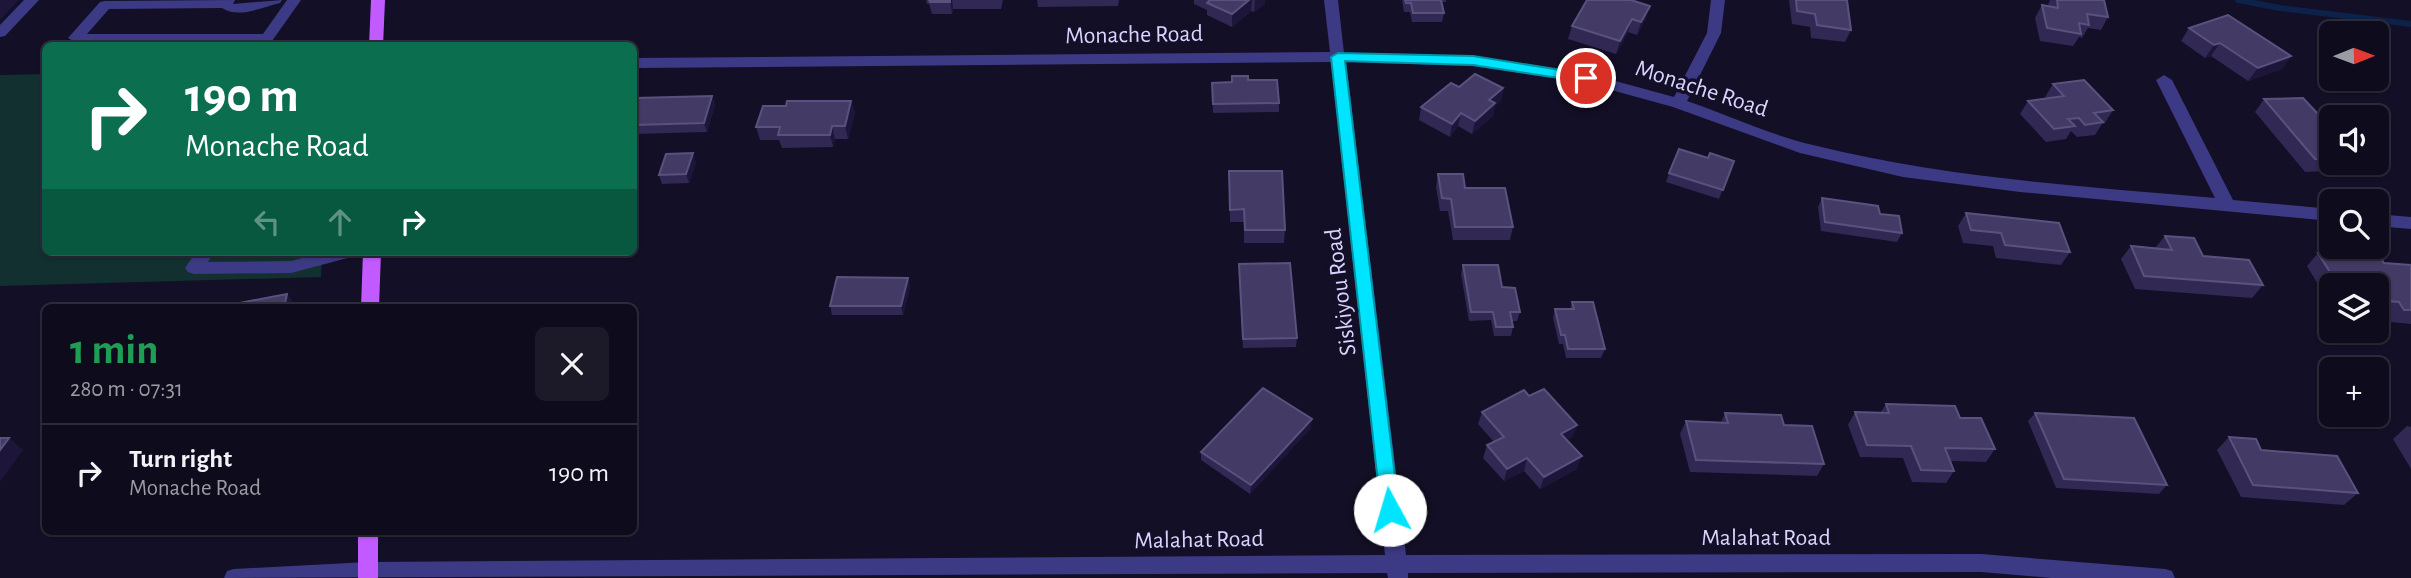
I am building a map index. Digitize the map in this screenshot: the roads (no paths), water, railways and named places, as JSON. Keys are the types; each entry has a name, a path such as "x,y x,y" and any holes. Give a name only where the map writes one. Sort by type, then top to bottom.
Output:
{"main road":[{"path":"376,42 378,0"},
{"path":"370,304 372,256"},
{"path":"368,535 368,575"}],"street":[{"path":"0,33 32,0"},
{"path":"275,0 243,8 230,8 227,2 105,5 75,38 267,38 294,0"},
{"name":"Siskiyou Road","path":"1331,0 1397,571"},
{"path":"1678,103 1714,33 1718,0"},
{"name":"Monache Road","path":"637,63 1338,57 1473,61 1586,78 1678,103 1806,149 1903,171 2020,186 2319,214"},
{"path":"2164,80 2227,205"},
{"path":"2389,221 2411,223"},
{"path":"202,256 194,268 270,260 291,267 334,256"},
{"name":"Malahat Road","path":"234,578 368,575 1983,570 2165,578"}],"waterway":[{"path":"2238,0 2280,8 2411,24"}]}
